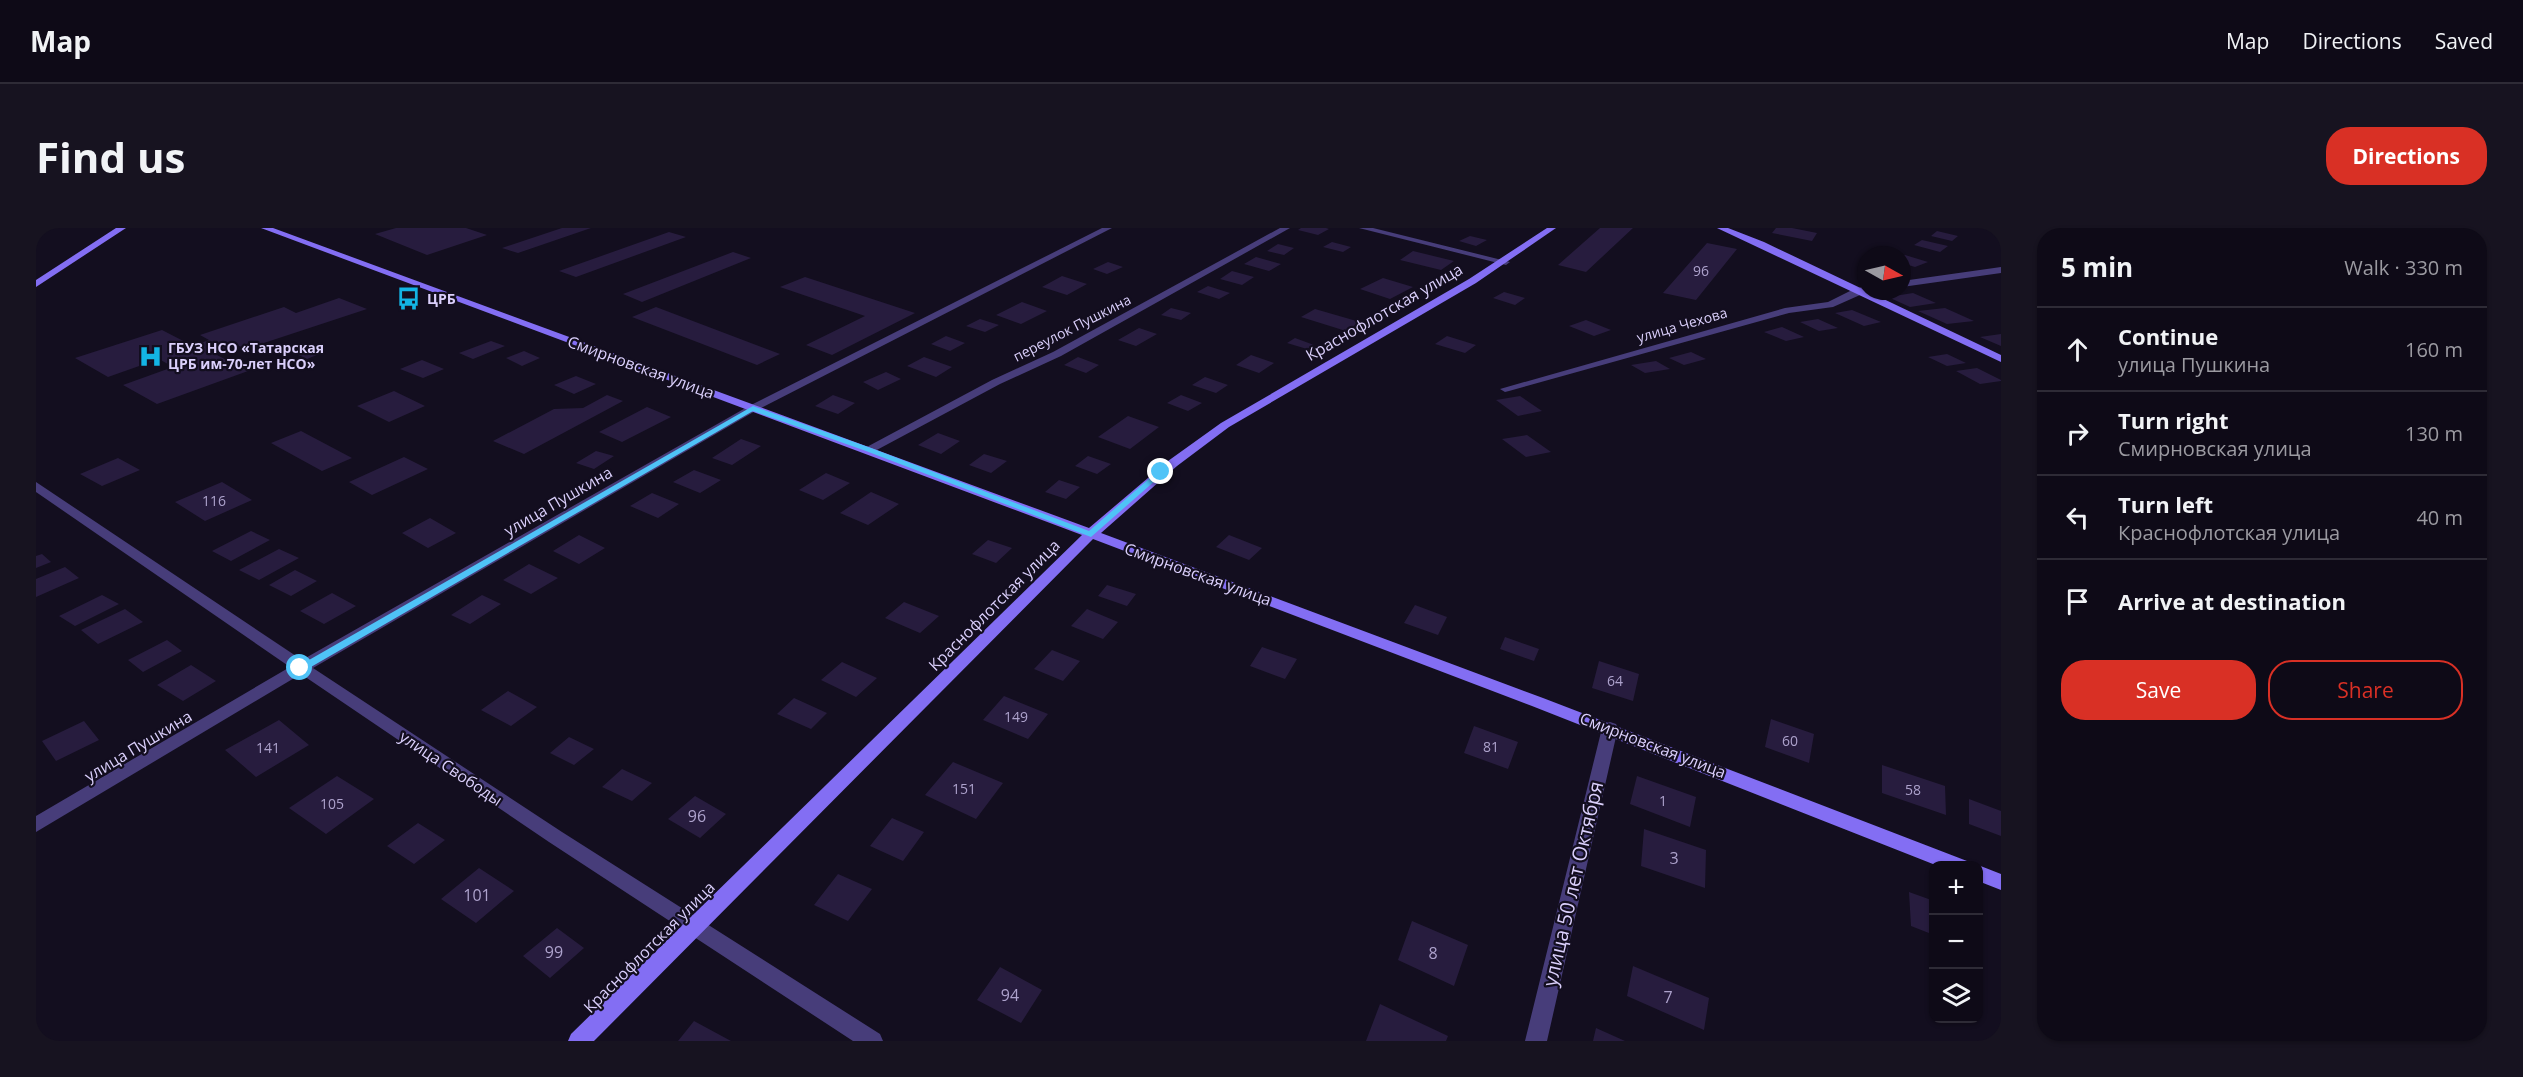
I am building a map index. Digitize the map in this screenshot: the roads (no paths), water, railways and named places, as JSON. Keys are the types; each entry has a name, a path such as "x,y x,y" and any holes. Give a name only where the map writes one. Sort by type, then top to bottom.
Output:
{"street":[{"path":"36,284 122,228"},
{"name":"Смирновская улица","path":"265,228 868,449 1610,728 1947,861"},
{"name":"улица Пушкина","path":"36,825 300,668 753,408 1108,228"},
{"name":"переулок Пушкина","path":"868,449 996,382 1057,354 1286,228"},
{"path":"1363,228 1506,262"},
{"name":"Краснофлотская улица","path":"579,1041 1091,534 1161,472 1223,426 1506,262 1552,228"},
{"path":"1721,228 1857,288"},
{"path":"1911,283 2001,270"},
{"name":"улица Чехова","path":"1505,389 1788,310 1830,305 1857,292"},
{"path":"1881,300 2001,359"},
{"name":"улица Свободы","path":"36,486 300,668 693,928 872,1041"},
{"name":"улица 50 лет Октября","path":"1536,1041 1610,728"},
{"path":"1983,875 2001,882"}],"place":[{"name":"ЦРБ","path":"409,299"},
{"name":"ГБУЗ НСО «Татарская ЦРБ им-70-лет НСО»","path":"150,356"}]}
